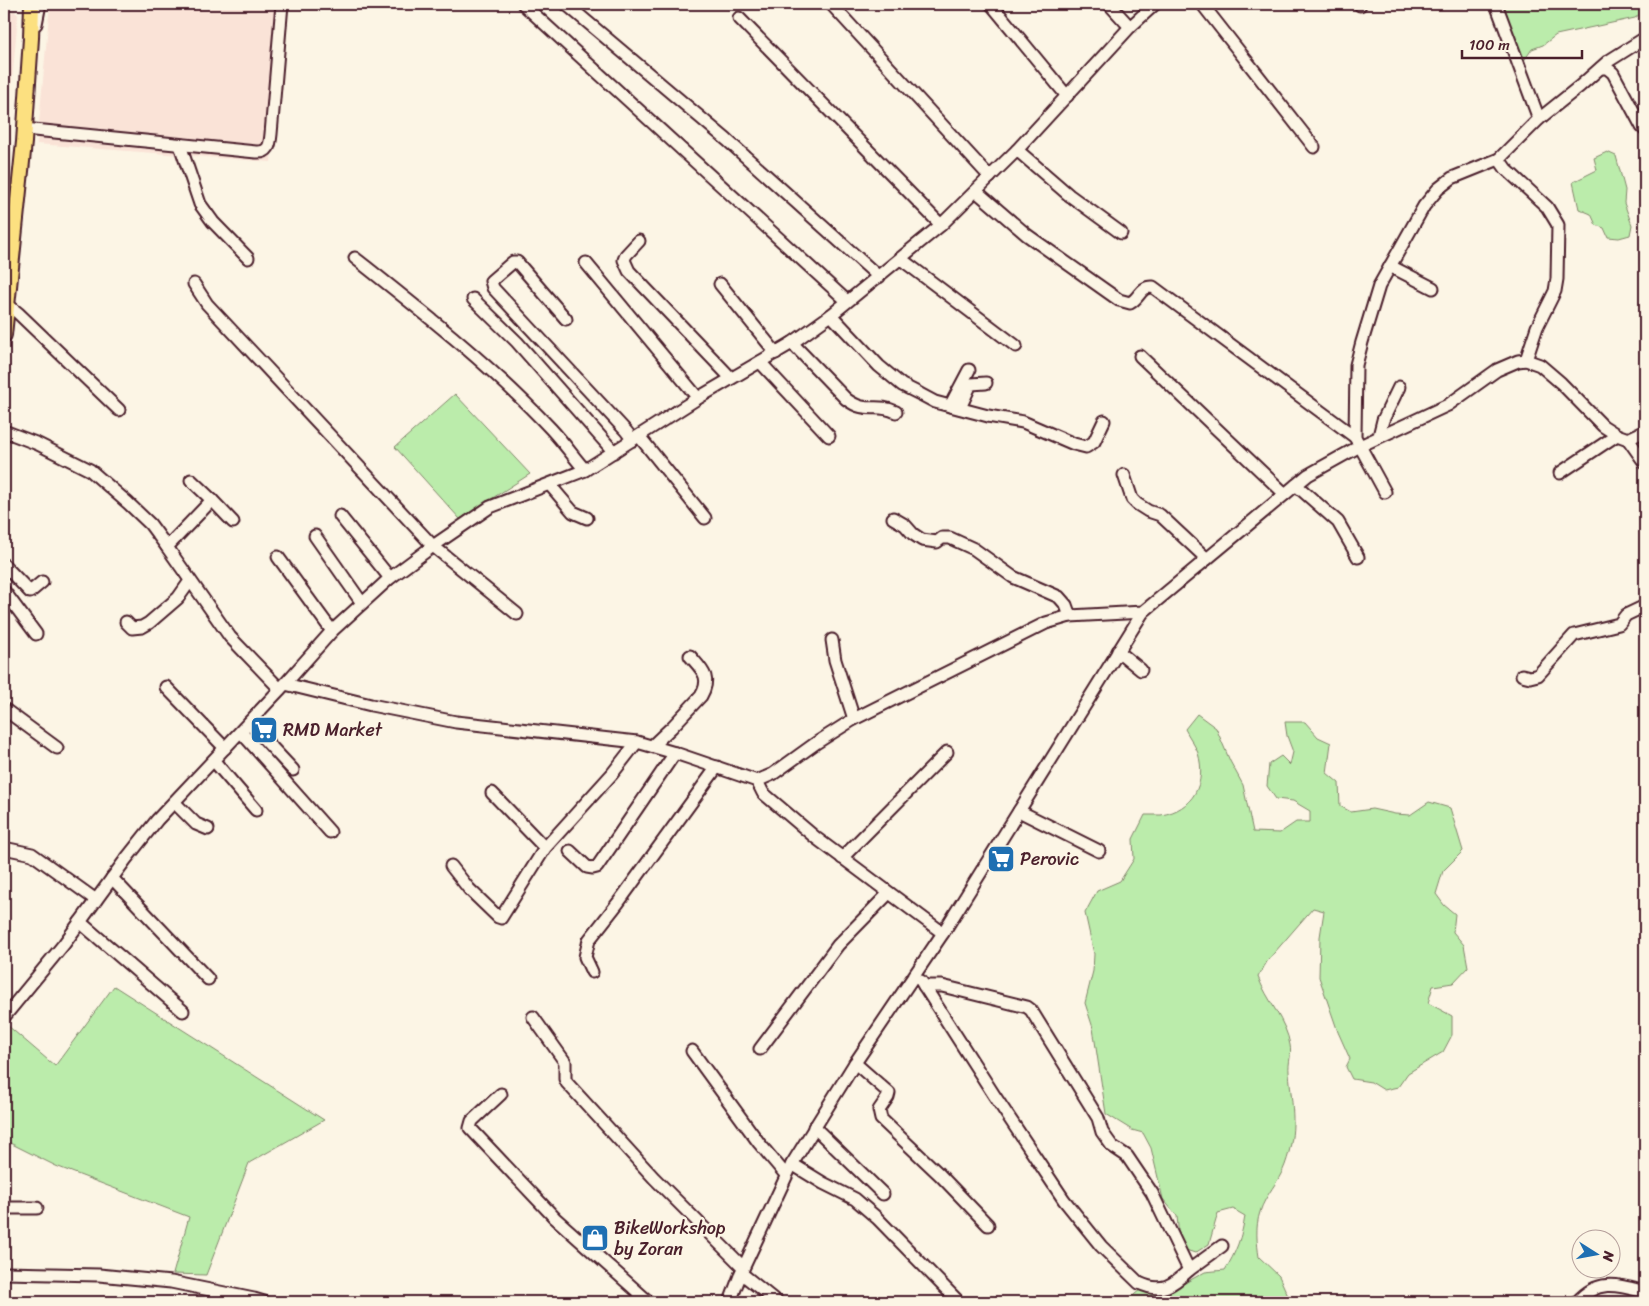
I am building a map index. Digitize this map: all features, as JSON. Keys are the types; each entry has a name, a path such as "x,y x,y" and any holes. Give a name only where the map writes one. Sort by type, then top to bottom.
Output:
{"main road":[{"path":"4,335 24,130 32,4"}],"street":[{"path":"30,45 40,4"},
{"path":"24,130 262,152 269,148 282,4"},
{"path":"523,4 847,301"},
{"path":"566,4 727,140 879,277"},
{"path":"831,4 990,176"},
{"path":"991,4 1067,96"},
{"path":"1109,4 1130,27"},
{"path":"4,1017 80,922 146,833 241,732 332,630 390,578 432,546 490,507 506,499 550,485 585,470 698,398 792,343 831,315 941,225 1017,150 1130,27 1154,4"},
{"path":"1202,4 1314,147"},
{"path":"1496,4 1539,119"},
{"path":"739,18 941,225"},
{"path":"1358,442 1356,365 1362,342 1379,286 1424,206 1438,189 1452,178 1499,159 1539,119 1601,68 1645,38"},
{"path":"1601,68 1607,68 1613,73 1645,130"},
{"path":"180,145 200,204 213,222 248,258"},
{"path":"1017,150 1068,195 1121,233"},
{"path":"1499,159 1506,169 1547,207 1558,225 1555,291 1537,327 1526,360"},
{"path":"976,191 1027,235 1119,300 1130,303 1136,300 1142,290 1148,286 1153,287 1358,442 1385,492"},
{"path":"639,241 626,255 624,260 629,271 731,378"},
{"path":"356,258 449,333 501,379 551,429 585,470"},
{"path":"901,259 1016,346"},
{"path":"566,319 519,263 513,262 492,281 492,288 636,438 705,518"},
{"path":"586,263 698,398"},
{"path":"1390,266 1433,288"},
{"path":"194,284 207,304 432,546 516,614"},
{"path":"720,284 776,352"},
{"path":"473,298 517,342 614,452"},
{"path":"7,304 119,410"},
{"path":"831,315 879,366 902,385 935,402 988,416 1023,422 1074,444 1086,447 1094,442 1104,421"},
{"path":"517,342 534,332"},
{"path":"792,343 855,406 886,408 896,412"},
{"path":"1140,356 1285,494"},
{"path":"730,1302 742,1270 789,1170 814,1127 855,1062 943,933 1143,612 1308,475 1358,442 1379,436 1448,405 1497,370 1508,365 1526,360 1540,365 1550,372 1603,426 1622,437 1645,463"},
{"path":"760,362 829,436"},
{"path":"955,407 969,370"},
{"path":"955,407 971,384 986,383"},
{"path":"1379,436 1389,406 1398,387"},
{"path":"4,431 38,444 90,470 144,519 167,547 230,637 283,686 456,722 637,742 676,753 757,781 773,774 816,742 854,719 1046,622 1070,616 1143,612"},
{"path":"1560,473 1622,437 1645,431"},
{"path":"1124,474 1132,499 1137,504 1160,515 1207,559"},
{"path":"191,480 233,522"},
{"path":"550,485 573,512 587,518"},
{"path":"1296,485 1338,522 1358,557"},
{"path":"167,547 212,500"},
{"path":"340,516 390,578"},
{"path":"893,518 905,525 922,540 937,542 942,538 950,538 974,549 1013,577 1059,597 1066,605 1070,616"},
{"path":"315,536 362,603"},
{"path":"278,557 332,630"},
{"path":"4,565 30,592 42,582"},
{"path":"126,622 132,628 142,628 178,598 190,581"},
{"path":"4,591 36,634"},
{"path":"1522,675 1530,677 1538,675 1574,635 1619,624 1626,616 1644,610"},
{"path":"832,640 835,660 854,719"},
{"path":"1118,652 1141,670"},
{"path":"652,746 701,696 704,690 706,682 704,672 690,656"},
{"path":"166,687 225,748"},
{"path":"4,709 57,748"},
{"path":"249,722 293,770"},
{"path":"241,732 330,832"},
{"path":"451,866 469,889 501,918 545,848 612,774 637,742"},
{"path":"842,858 947,752"},
{"path":"570,851 587,867 597,867 676,753"},
{"path":"214,761 256,810"},
{"path":"592,972 585,957 590,940 718,767"},
{"path":"757,781 763,793 842,858 943,933"},
{"path":"492,793 545,848"},
{"path":"174,802 196,824 208,829"},
{"path":"1019,811 1099,851"},
{"path":"4,848 32,854 96,900"},
{"path":"112,878 208,979"},
{"path":"760,1050 838,944 889,892"},
{"path":"80,922 183,1011"},
{"path":"916,974 1064,1200 1101,1246 1139,1283 1146,1286 1164,1288 1222,1246"},
{"path":"924,986 942,986 1027,1007 1031,1010 1098,1118 1102,1132 1112,1146 1127,1156 1152,1193 1189,1270"},
{"path":"533,1017 565,1062 565,1079 567,1083 742,1270 777,1302"},
{"path":"692,1051 759,1143 789,1170 823,1183 855,1199 877,1218 956,1299"},
{"path":"855,1062 886,1089 888,1093 888,1097 879,1110 881,1119 940,1175 988,1225"},
{"path":"501,1094 472,1121 470,1128 555,1218 649,1302"},
{"path":"814,1127 883,1194"},
{"path":"4,1208 37,1208"},
{"path":"4,1273 99,1275 171,1282 254,1298 264,1302"},
{"path":"1576,1302 1597,1286 1608,1285 1645,1292"}],"shaded area":[{"path":"50,4 284,4 271,162 37,144"},
{"path":"14,10 18,15 4,172 4,18"}],"green space":[{"path":"1503,4 1645,4 1645,10 1635,18 1556,35 1543,45 1532,49 1523,62"},
{"path":"1607,152 1616,156 1625,190 1624,203 1632,225 1630,235 1619,238 1608,237 1604,228 1596,225 1591,214 1579,209 1573,182 1597,170 1594,158"},
{"path":"455,394 530,474 460,519 395,447"},
{"path":"1197,714 1216,728 1243,785 1253,832 1280,833 1296,822 1310,822 1310,811 1293,801 1276,799 1267,786 1269,764 1281,756 1290,765 1293,752 1287,736 1285,722 1305,722 1318,737 1331,743 1327,773 1339,783 1340,806 1351,812 1372,809 1410,815 1429,802 1450,808 1463,851 1443,871 1436,894 1444,905 1455,914 1453,932 1464,945 1468,967 1453,983 1433,986 1428,1003 1452,1016 1452,1035 1443,1052 1408,1073 1398,1087 1384,1090 1371,1082 1352,1079 1346,1067 1350,1059 1338,1032 1319,977 1320,937 1324,911 1313,908 1268,960 1258,977 1281,1019 1290,1048 1292,1140 1285,1165 1262,1206 1257,1229 1259,1257 1279,1276 1288,1296 1286,1302 1125,1302 1145,1286 1166,1287 1183,1284 1205,1272 1225,1270 1238,1244 1245,1216 1233,1209 1218,1213 1209,1244 1195,1253 1180,1248 1177,1216 1163,1199 1151,1148 1143,1133 1132,1130 1106,1114 1093,1028 1085,1003 1093,971 1094,954 1085,913 1097,891 1120,881 1134,859 1133,839 1145,815 1161,815 1172,812 1182,807 1195,793 1201,775 1200,764 1197,750 1185,729"},
{"path":"114,986 324,1120 249,1163 206,1275 173,1274 189,1217 56,1166 4,1140 4,1029 7,1025 55,1066"}],"place":[{"name":"RMD Market","path":"264,730"},
{"name":"Perovic","path":"1001,859"},
{"name":"BikeWorkshop by Zoran","path":"595,1238"}]}
